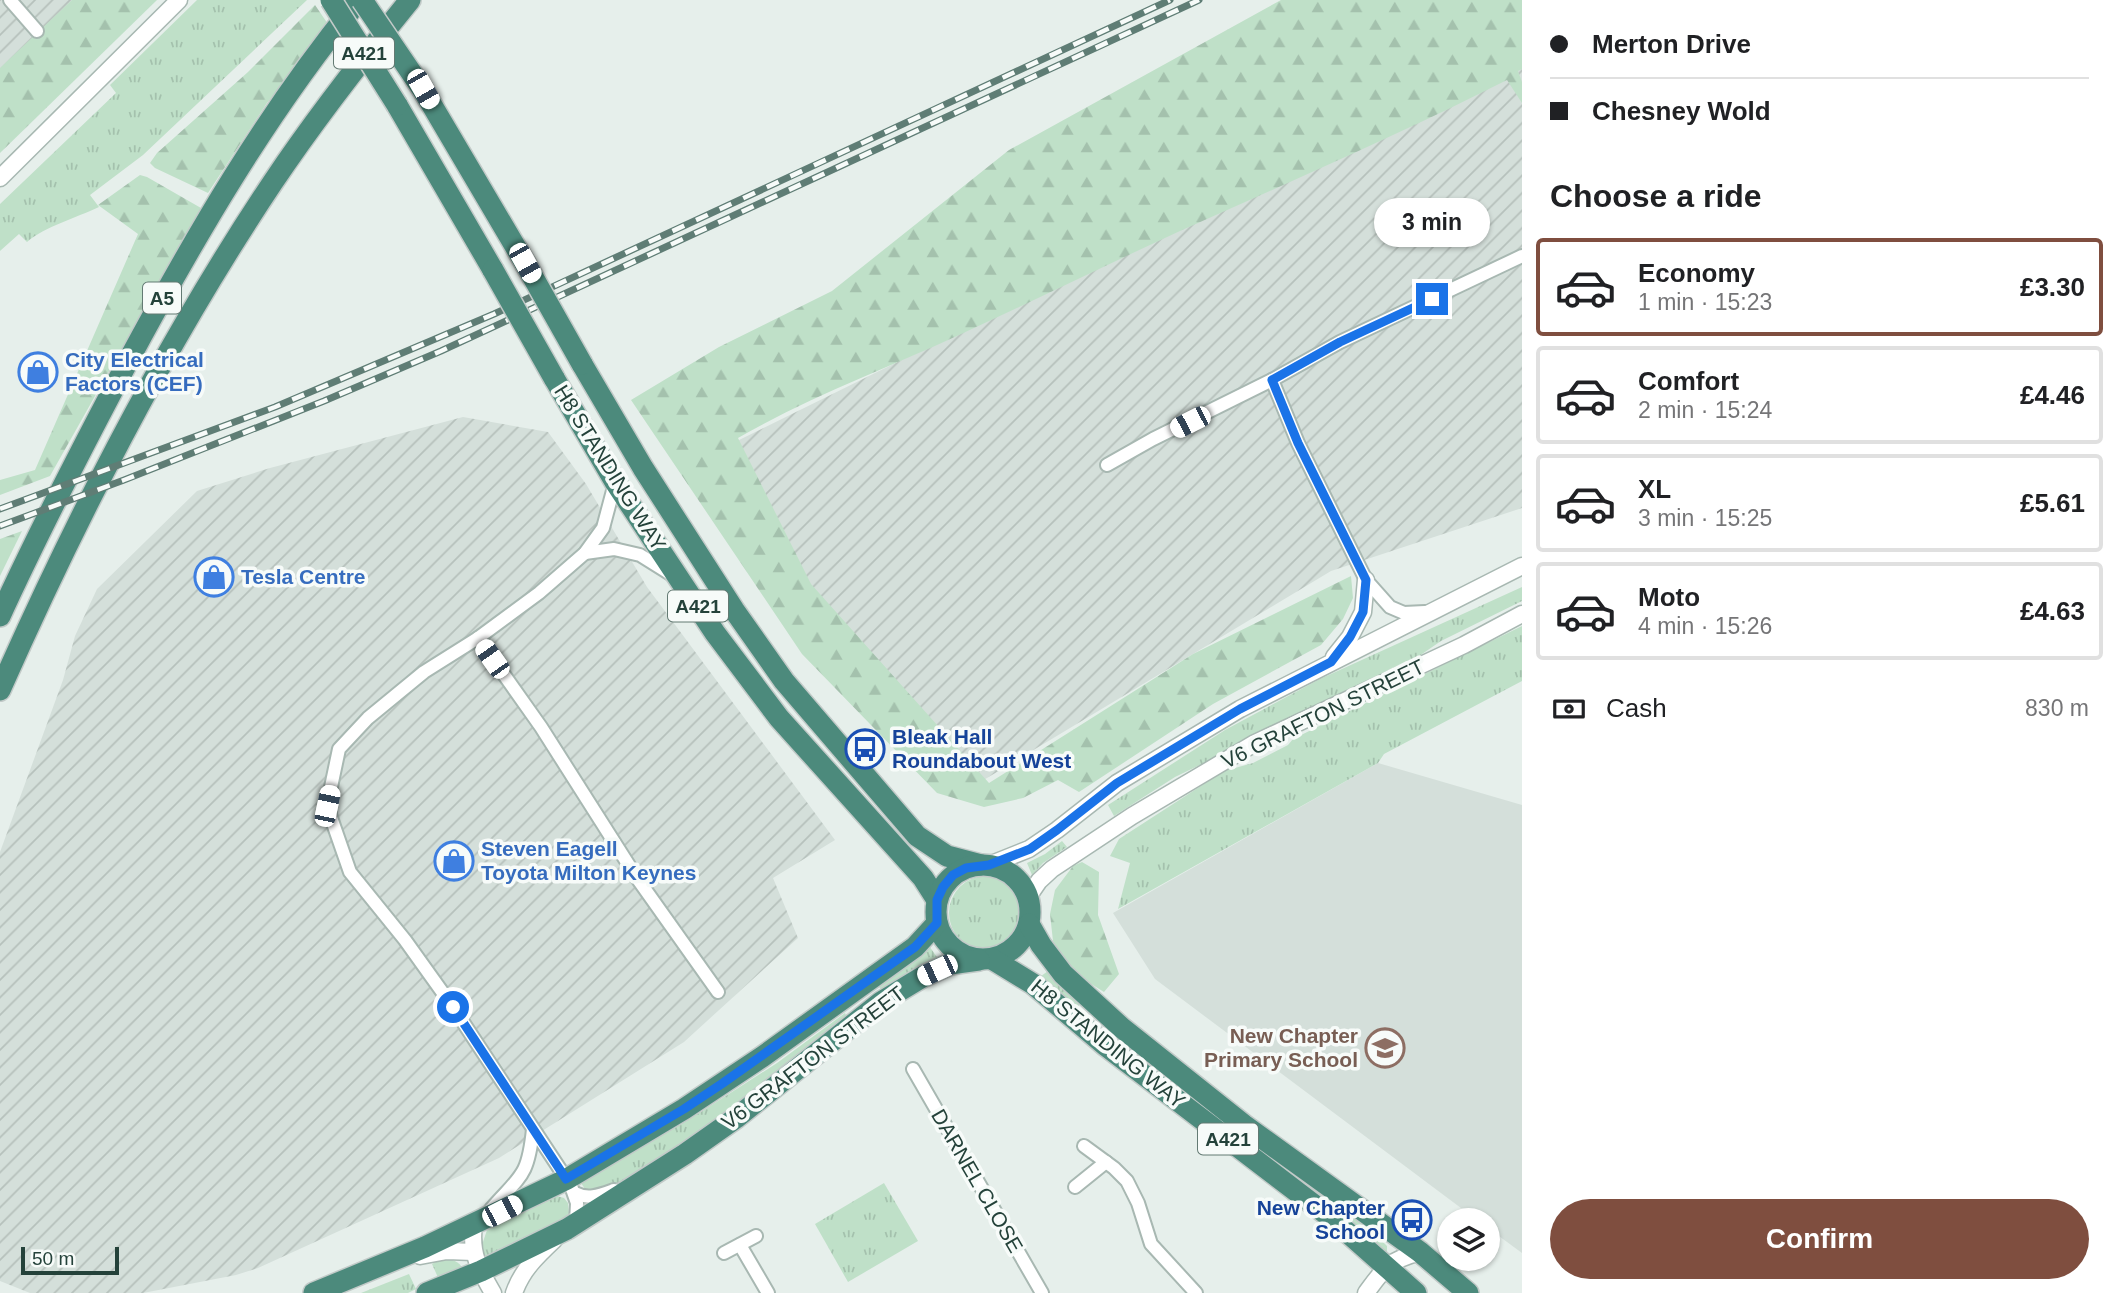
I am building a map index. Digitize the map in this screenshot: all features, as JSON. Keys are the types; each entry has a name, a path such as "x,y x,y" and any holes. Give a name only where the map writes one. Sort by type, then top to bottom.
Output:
{"highway":[{"name":"H8 STANDING WAY","path":"331,0 397,105 615,482 715,632 779,718 901,852 937,900"},
{"name":"H8 STANDING WAY","path":"360,0 423,89 642,468 734,610 784,681 916,836 947,856 985,865"},
{"name":"A5","path":"0,616 85,443 172,279 241,163 330,36 360,0"},
{"name":"A5","path":"0,690 115,448 197,304 273,182 350,75 410,0"},
{"name":"A421","path":"985,865 1002,868 1022,885 1031,910 1029,923"},
{"path":"937,923 937,900 943,887 953,875 966,868 985,865"},
{"name":"A421","path":"937,923 942,936 952,948 964,956 985,959"},
{"name":"V6 GRAFTON STREET","path":"314,1293 428,1250 478,1223 571,1186 762,1057 915,947 937,923"},
{"name":"H8 STANDING WAY","path":"1029,923 1050,959 1063,974 1122,1028 1244,1125 1376,1221 1402,1259 1416,1293"},
{"path":"985,959 1005,954 1016,947 1029,923"},
{"name":"H8 STANDING WAY","path":"985,959 1033,984 1106,1046 1331,1217 1402,1259 1447,1274 1468,1293"},
{"name":"V6 GRAFTON STREET","path":"437,1289 477,1262 571,1226 655,1173 736,1118 881,1002 924,976 950,964 985,959"}],"street":[{"path":"10,0 37,31"},
{"path":"0,178 179,0"},
{"path":"1107,465 1340,342 1522,257"},
{"path":"1272,380 1298,443 1366,580 1390,607 1404,613 1430,612"},
{"path":"514,1293 528,1265 571,1226 578,1212 571,1186 424,966 350,872 327,806 339,749 368,718 424,672 478,638 539,593 585,553 603,528 615,482"},
{"path":"585,553 614,549 640,555 682,582"},
{"name":"V6 GRAFTON STREET","path":"985,865 1030,849 1117,783 1240,709 1522,566"},
{"path":"1331,662 1350,637 1363,612 1366,580"},
{"name":"V6 GRAFTON STREET","path":"1028,897 1052,869 1255,743 1464,645 1522,614"},
{"path":"478,638 541,727 637,878 718,992"},
{"name":"DARNEL CLOSE","path":"913,1069 1042,1293"},
{"path":"493,1293 477,1262 478,1223 521,1177 531,1153 533,1129"},
{"path":"1084,1146 1128,1181 1151,1244 1196,1293"},
{"path":"1075,1186 1106,1162"},
{"name":"V6 GRAFTON STREET","path":"571,1186 583,1198 600,1195 655,1173"},
{"path":"724,1253 755,1236"},
{"path":"740,1245 768,1293"},
{"path":"428,1250 458,1250 477,1262"},
{"path":"1367,1293 1402,1259"}],"shaded area":[{"path":"0,0 85,0 0,80"},
{"path":"1522,68 1522,508 1331,571 982,781 810,584 737,441 1139,243"},
{"path":"463,417 548,432 586,484 647,587 835,840 773,878 798,938 684,1042 499,1158 258,1268 236,1275 143,1293 30,1293 0,1281 0,852 63,680 75,636 97,589 197,491 270,468"},
{"name":"New Chapter Primary School","path":"1378,763 1522,805 1522,1253 1500,1237 1500,1208 1461,1208 1155,979 1113,913"}],"green space":[{"path":"72,0 157,0 0,153 0,68"},
{"path":"197,0 307,0 143,155 90,195 99,207 52,227 27,242 19,234 0,251 0,204 116,93 110,85"},
{"path":"1281,0 1522,0 1522,69 1518,71 1522,82 1522,103 1507,80 1386,139 820,396 738,438 811,584 989,783 1193,654 1351,576 1353,598 1343,619 1321,645 1213,704 1079,792 1058,780 1023,798 984,807 937,793 802,654 631,400 719,347 832,291 1009,150"},
{"path":"315,5 330,27 267,103 208,193 155,168 150,163 157,153 248,72"},
{"path":"140,175 201,208 50,476 0,495 0,480 35,470 138,234 98,205"},
{"path":"22,531 0,576 0,539"},
{"path":"1522,587 1522,601 1441,641 1406,665 1175,777 1114,816 1108,805 1225,730 1320,679"},
{"path":"1522,626 1522,681 1384,754 1378,763 1118,909 1130,863 1110,856 1119,839 1224,771 1253,763 1288,745 1293,739"},
{"path":"1062,841 1067,847 1043,863 1032,875 1027,863"},
{"path":"1082,862 1099,872 1098,915 1119,974 1104,992 1072,972 1053,941 1050,914 1055,890 1073,866"},
{"path":"979,876 993,876 1007,882 1017,892 1023,913 1017,934 1007,944 993,950 979,950 965,944 955,934 949,920 949,906 955,892 965,882"},
{"path":"927,943 939,960 885,993 879,987 912,960"},
{"path":"1048,971 1081,1003 1075,1010 1037,979"},
{"path":"845,1013 849,1022 711,1127 607,1192 585,1189 581,1183 690,1119 777,1063"},
{"path":"1121,1035 1279,1163 1372,1231 1387,1246 1387,1253 1383,1254 1112,1043"},
{"path":"884,1183 918,1241 848,1282 815,1224"},
{"path":"557,1196 568,1203 569,1214 564,1223 486,1257 481,1248 487,1230"},
{"path":"441,1259 454,1261 464,1270 440,1282 432,1264"},
{"path":"409,1274 416,1289 408,1293 361,1293"}],"railway":[{"path":"0,509 275,407 494,314 1170,0"},
{"path":"0,526 324,401 441,351 1199,0"}],"place":[{"name":"City Electrical Factors (CEF)","path":"38,372"},
{"name":"Tesla Centre","path":"214,577"},
{"name":"Bleak Hall Roundabout West","path":"865,749"},
{"name":"Steven Eagell Toyota Milton Keynes","path":"454,861"},
{"name":"New Chapter Primary School","path":"1385,1048"},
{"name":"New Chapter School","path":"1412,1220"}],"route":[{"path":"453,1007 566,1179 684,1109 762,1057 915,947 937,923 937,900 953,875 966,868 989,865 1030,849 1117,783 1240,709 1331,662 1350,637 1363,612 1366,580 1298,443 1272,380 1340,342 1432,299"}]}
